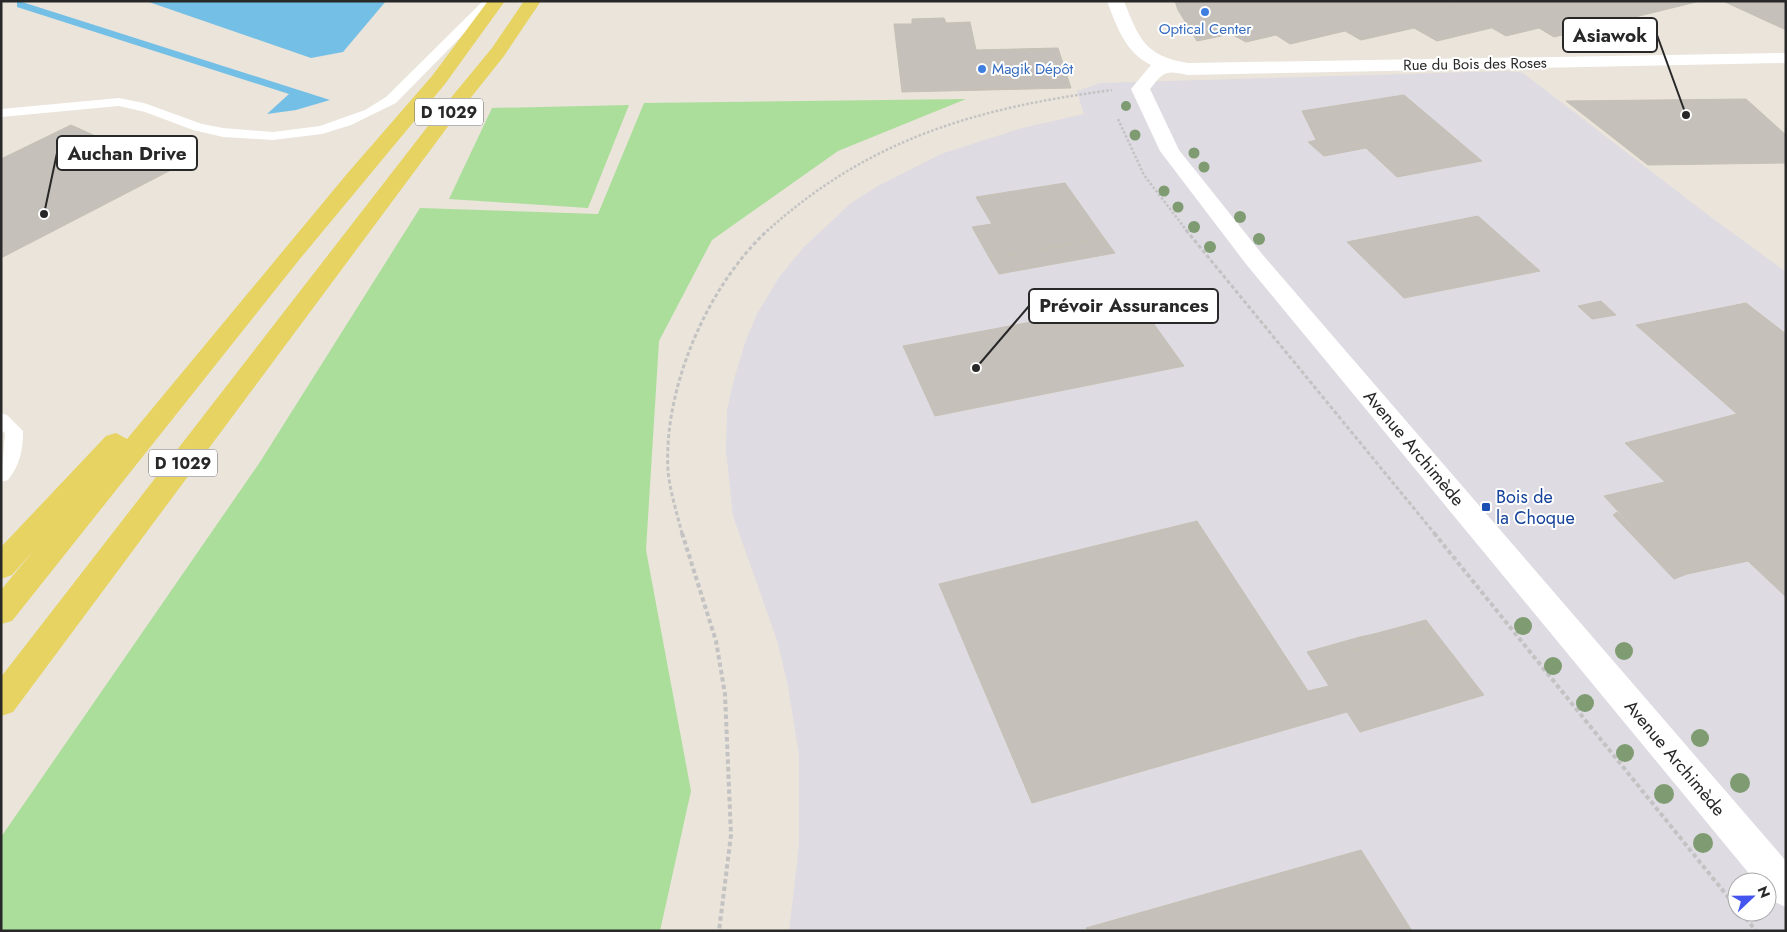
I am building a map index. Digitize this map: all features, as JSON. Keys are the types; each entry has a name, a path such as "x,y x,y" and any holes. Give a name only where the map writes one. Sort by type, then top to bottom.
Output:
{"main road":[{"name":"D 1029","path":"1,612 292,253 428,92 483,22 497,1"},
{"name":"D 1029","path":"1,702 424,145 498,52 533,1"},
{"path":"1,567 292,253"}],"street":[{"path":"1115,1 1132,44 1164,66 1154,71 1140,89"},
{"name":"Rue du Bois des Roses","path":"1164,66 1188,69 1786,58"},
{"name":"Avenue Archimède","path":"1140,89 1170,151 1254,258 1786,889"}],"lane":[{"path":"1,113 117,102 150,108 198,126 254,137 305,133 365,115 392,100 490,1"},
{"path":"1,419 14,431 14,449 7,468 1,475"}],"path":[{"path":"719,931 730,846 725,689 716,643 685,542 670,484 668,468 670,433 679,378 697,332 723,283 766,232 784,213 833,177 894,146 962,120 1017,105 1111,90 1140,89"},
{"path":"1111,90 1113,98"},
{"path":"1117,114 1144,175 1214,266 1449,551 1727,896"}],"shaded area":[{"path":"1508,71 1523,73 1708,215 1786,272 1786,931 789,931 799,846 799,755 788,686 777,640 733,516 726,450 727,410 745,343 757,314 780,276 804,247 851,203 878,186 941,154 1022,128 1084,114 1077,91 1100,83"}],"green space":[{"path":"966,99 838,151 712,240 659,341 646,550 691,791 660,931 1,931 1,837 260,462 420,208 598,214 644,103"},
{"path":"629,105 588,208 449,199 492,108"}],"water":[{"path":"17,1 330,100 296,110 267,114 289,94 17,7"},
{"path":"146,1 386,1 343,52 311,58"}],"building":[{"path":"1175,1 1445,1 1491,28 1437,41 1414,28 1361,40 1345,31 1290,44 1276,35 1246,42 1231,34 1197,41 1178,10"},
{"path":"1445,1 1700,1 1554,37 1539,28 1506,36"},
{"path":"1723,1 1786,1 1786,30"},
{"name":"Magik Dépôt","path":"944,18 946,23 970,22 976,50 1058,48 1071,88 902,92 894,24 912,24 912,19"},
{"path":"1404,95 1482,161 1397,177 1366,148 1324,156 1302,111"},
{"path":"1746,99 1786,135 1786,163 1648,165 1566,101"},
{"path":"71,125 171,170 1,258 1,159"},
{"path":"1317,140 1324,156 1308,142"},
{"path":"1065,183 1104,238 990,259 972,227 992,224 976,197"},
{"path":"1478,216 1540,271 1404,298 1347,242"},
{"path":"1104,238 1115,253 999,274 990,259"},
{"path":"1601,301 1616,315 1592,319 1578,306"},
{"path":"1138,302 1184,366 935,416 903,346"},
{"path":"1746,303 1786,334 1786,597 1748,561 1687,574 1666,552 1657,554 1604,496 1665,482 1625,443 1737,414 1636,325"},
{"path":"1617,512 1657,554 1666,552 1687,574 1674,579 1613,515"},
{"path":"1197,521 1308,691 1329,686 1313,661 1360,648 1360,637 1374,634 1385,641 1432,628 1484,695 1360,732 1347,712 1032,803 939,584"},
{"path":"1426,620 1432,628 1385,641 1374,634"},
{"path":"1360,637 1360,648 1313,661 1307,652"},
{"path":"1361,850 1412,931 1088,931 1086,928"}],"place":[{"name":"Optical Center","path":"1205,12"},
{"name":"Magik Dépôt","path":"982,69"},
{"name":"Asiawok","path":"1686,115"},
{"name":"Auchan Drive","path":"44,214"},
{"name":"Prévoir Assurances","path":"976,368"},
{"name":"Bois de la Choque","path":"1486,507"}]}
